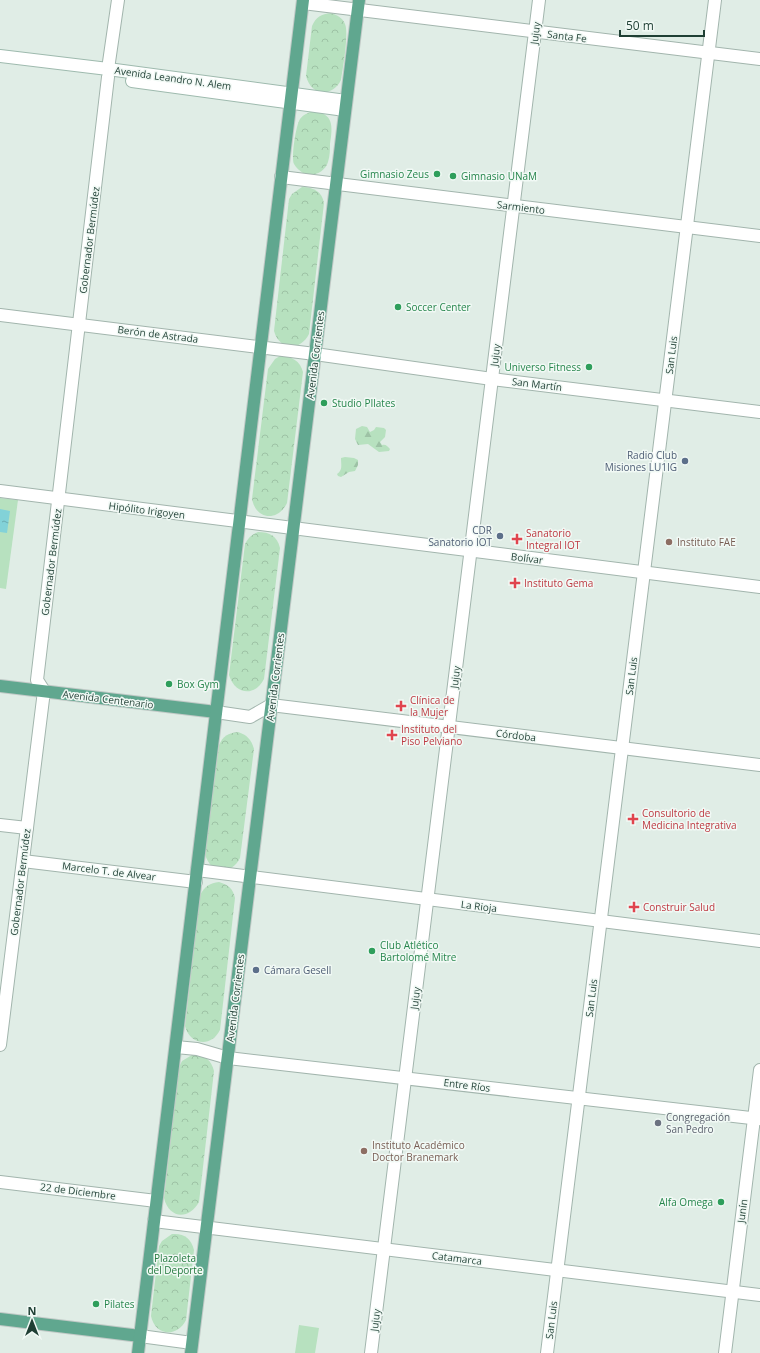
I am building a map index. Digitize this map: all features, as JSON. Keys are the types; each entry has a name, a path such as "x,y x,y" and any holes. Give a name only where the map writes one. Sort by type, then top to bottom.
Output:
{"main road":[{"path":"138,1353 303,2"},
{"name":"Avenida Corrientes","path":"192,1348 358,5"},
{"name":"Avenida Centenario","path":"0,686 216,712"},
{"path":"0,1319 140,1336"}],"street":[{"name":"Gobernador Bermúdez","path":"0,1045 44,691 37,680 108,73 118,0"},
{"name":"Jujuy","path":"371,1353 539,0"},
{"name":"San Luis","path":"547,1353 715,0"},
{"name":"Santa Fe","path":"303,2 358,5 535,32 760,59"},
{"name":"Avenida Leandro N. Alem","path":"0,56 108,73 346,106"},
{"name":"Avenida Leandro N. Alem","path":"0,64 108,73"},
{"name":"Sarmiento","path":"282,177 760,236"},
{"name":"Berón de Astrada","path":"0,315 315,354"},
{"name":"San Martín","path":"315,354 492,379 666,399 760,412"},
{"name":"Hipólito Irigoyen","path":"0,491 293,528"},
{"name":"Bolívar","path":"293,528 760,587"},
{"path":"216,712 250,717 271,705"},
{"name":"Córdoba","path":"271,705 760,765"},
{"path":"0,825 27,828"},
{"name":"Marcelo T. de Alvear","path":"23,861 197,876"},
{"name":"La Rioja","path":"197,876 226,874 250,876 760,940"},
{"name":"Entre Ríos","path":"176,1047 197,1049 228,1058 757,1119"},
{"name":"Junín","path":"725,1353 732,1292 757,1119 760,1070"},
{"name":"22 de Diciembre","path":"0,1182 156,1201"},
{"name":"Catamarca","path":"154,1221 760,1295"},
{"path":"140,1336 192,1348"}],"green space":[{"path":"331,13 340,17 345,24 345,51 341,80 332,90 322,92 312,88 306,76 312,26 319,16"},
{"path":"310,112 318,112 328,117 332,131 329,160 324,169 311,175 303,173 297,168 293,160 294,141 298,122 302,116"},
{"path":"302,187 317,191 324,203 309,334 300,344 290,346 280,342 274,331 289,199 292,194"},
{"path":"280,356 292,358 298,362 303,372 287,503 278,513 273,516 268,516 262,515 258,511 254,506 252,499 268,369 275,359"},
{"path":"362,426 367,427 370,432 376,427 384,428 386,430 385,437 380,442 382,445 385,445 390,449 389,451 379,452 368,444 358,445 355,439 356,429"},
{"path":"345,457 358,460 358,465 355,471 349,472 341,477 337,474 341,469 341,458"},
{"path":"0,498 18,500 6,589 0,588"},
{"path":"258,532 269,534 275,538 280,548 264,679 256,689 245,691 236,687 229,675 245,544 253,534"},
{"path":"238,732 248,738 254,749 240,858 231,868 221,870 211,866 205,854 219,745 222,739 226,736 231,733"},
{"path":"219,882 230,888 235,898 220,1030 211,1040 201,1042 191,1037 185,1026 200,895 208,886"},
{"path":"192,1055 200,1055 209,1060 214,1071 199,1202 190,1212 180,1215 170,1210 164,1198 179,1067 182,1061"},
{"name":"Plazoleta del Deporte","path":"172,1234 180,1234 189,1239 194,1250 186,1320 177,1330 167,1332 161,1331 157,1328 153,1323 151,1316 159,1246 162,1241"},
{"path":"299,1325 319,1328 315,1353 295,1353"}],"water":[{"path":"0,509 10,511 7,533 0,532"}],"place":[{"name":"Gimnasio Zeus","path":"437,174"},
{"name":"Gimnasio UNaM","path":"453,176"},
{"name":"Soccer Center","path":"398,307"},
{"name":"Universo Fitness","path":"589,367"},
{"name":"Studio PIlates","path":"324,403"},
{"name":"Radio Club Misiones LU1IG","path":"685,461"},
{"name":"CDR Sanatorio IOT","path":"500,536"},
{"name":"Sanatorio Integral IOT","path":"517,539"},
{"name":"Instituto FAE","path":"669,542"},
{"name":"Instituto Gema","path":"515,583"},
{"name":"Box Gym","path":"169,684"},
{"name":"Clínica de la Mujer","path":"401,706"},
{"name":"Instituto del Piso Pelviano","path":"392,735"},
{"name":"Consultorio de Medicina Integrativa","path":"633,819"},
{"name":"Construir Salud","path":"634,907"},
{"name":"Club Atlético Bartolomé Mitre","path":"372,951"},
{"name":"Cámara Gesell","path":"256,970"},
{"name":"Congregación San Pedro","path":"658,1123"},
{"name":"Instituto Académico Doctor Branemark","path":"364,1151"},
{"name":"Alfa Omega","path":"721,1202"},
{"name":"Pilates","path":"96,1304"}]}
